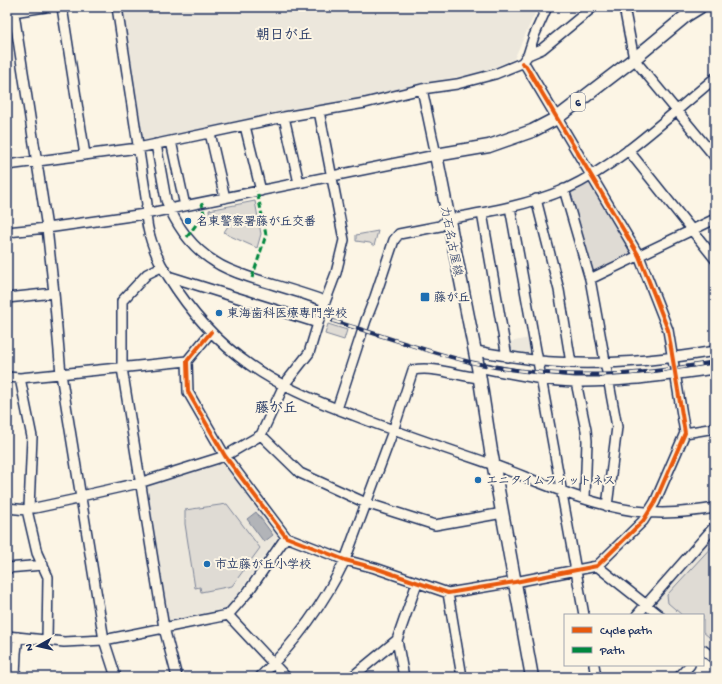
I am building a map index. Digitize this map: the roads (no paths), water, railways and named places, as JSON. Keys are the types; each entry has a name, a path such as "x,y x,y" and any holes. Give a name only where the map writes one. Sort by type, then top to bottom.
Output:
{"main road":[{"name":"6","path":"436,155 489,146 532,131 557,118 634,59 687,15 700,7"},
{"name":"力石名古屋線","path":"436,155 475,351 532,677"}],"street":[{"path":"45,7 11,11 47,228 61,374 104,640 116,677"},
{"path":"62,7 85,155"},
{"path":"117,7 147,204 145,214 161,267 190,309 211,332 249,364 284,385 337,409 393,431 607,506 649,513 680,513 715,508"},
{"path":"7,165 138,148 284,117 364,103 422,89 457,84 484,77 522,63 528,55 534,36 547,7"},
{"path":"528,55 542,49 593,7"},
{"path":"624,7 634,59 715,157"},
{"path":"211,332 187,361 188,392 225,456 286,537 345,560 375,568 448,593 597,566 643,521 649,513 685,433 668,330 639,256 526,66 522,63"},
{"path":"337,409 394,240 399,234 440,226 448,219 510,207 564,189 592,175 628,150 715,78"},
{"path":"7,232 47,228 145,214 436,155 422,89"},
{"path":"7,508 35,508 139,483 225,456 261,435 284,385 309,353 325,301 336,273 344,240 319,111"},
{"path":"284,117 299,183"},
{"path":"245,126 261,191"},
{"path":"210,133 225,198"},
{"path":"172,141 185,206"},
{"path":"156,144 169,209 185,235 199,250 215,263 234,271 325,301"},
{"path":"628,150 715,259"},
{"path":"564,189 590,279 617,427 607,506"},
{"path":"536,199 558,290 571,363"},
{"path":"510,207 584,614"},
{"path":"482,213 507,357"},
{"path":"590,279 715,219"},
{"path":"161,267 147,274 122,301 122,368 139,483 164,628 177,677"},
{"path":"168,276 318,323"},
{"path":"7,298 54,293"},
{"path":"475,351 507,357 571,363 605,363 673,358 715,351"},
{"path":"7,377 20,378 187,361"},
{"path":"260,677 274,664 299,635 321,605 345,560 393,431 413,370 428,368 467,377 479,373 576,382 608,381 715,369"},
{"path":"20,378 32,437 28,509 37,553 48,577 47,640"},
{"path":"576,382 587,441 585,498"},
{"path":"685,433 715,428"},
{"path":"261,435 300,473 366,503 435,525 503,513"},
{"path":"638,614 715,526"},
{"path":"7,636 83,642 104,640 228,615 248,592 286,537"},
{"path":"7,568 43,565"},
{"path":"597,566 658,614"},
{"path":"404,677 397,640 417,583"},
{"path":"448,593 462,677"},
{"path":"228,615 286,677"},
{"path":"15,677 18,637"},
{"path":"352,677 397,640"},
{"path":"704,651 715,659"},
{"path":"594,666 596,677"},
{"path":"679,677 689,666"}],"railway":[{"path":"333,321 453,358 506,369 581,375 618,374 655,371 715,362"}],"place":[{"name":"名東警察署藤が丘交番","path":"188,221"},
{"name":"藤が丘","path":"425,297"},
{"name":"東海歯科医療専門学校","path":"219,313"},
{"name":"エニタイムフィットネス","path":"478,480"},
{"name":"市立藤が丘小学校","path":"207,564"}],"district":[{"name":"朝日が丘","path":"284,34"},
{"name":"藤が丘","path":"276,407"}]}
